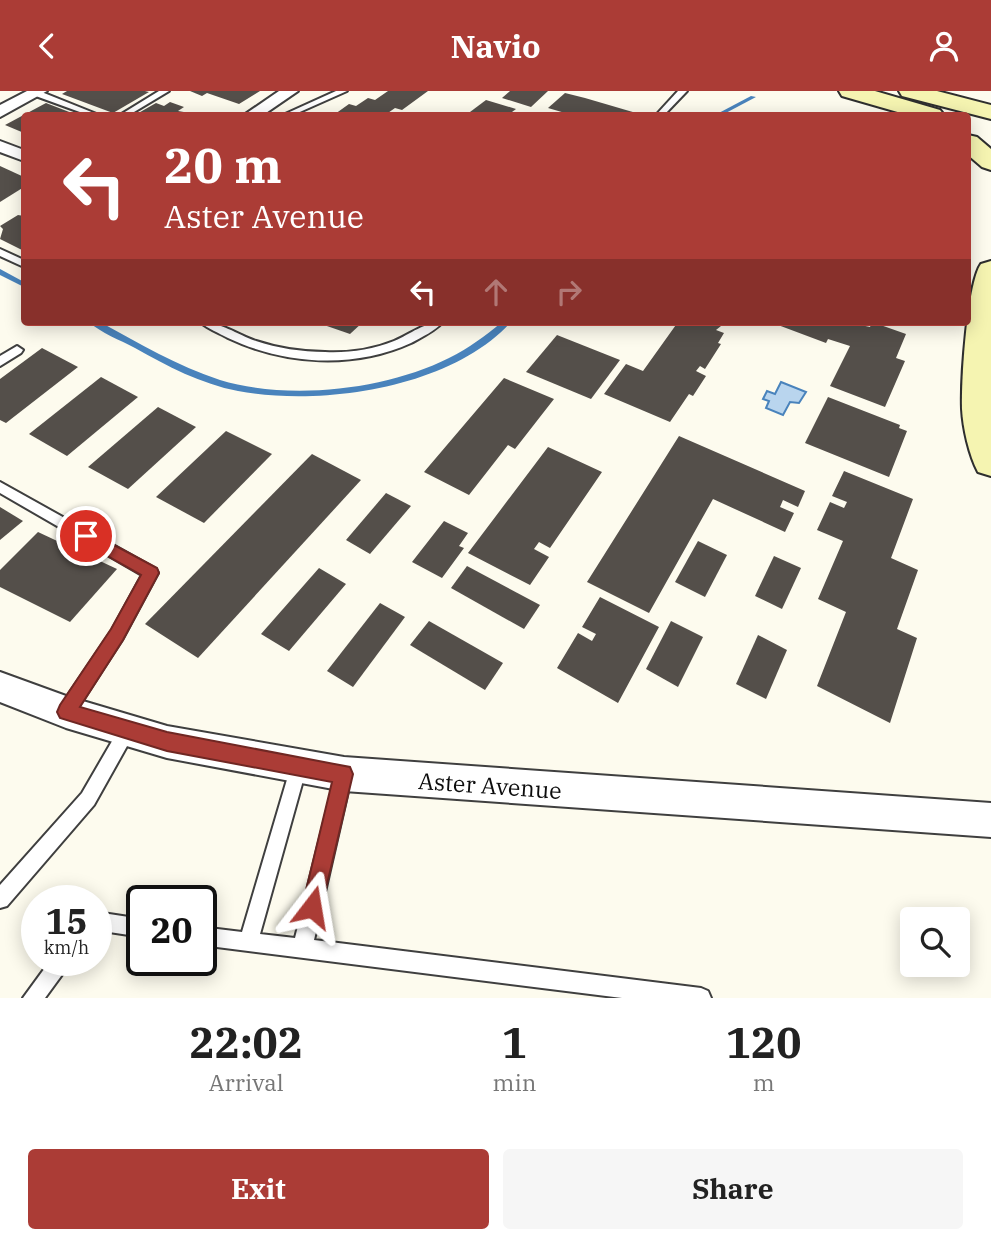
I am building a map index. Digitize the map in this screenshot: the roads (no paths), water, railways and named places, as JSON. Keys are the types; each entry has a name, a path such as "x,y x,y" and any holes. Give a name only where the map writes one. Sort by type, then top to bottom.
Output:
{"main road":[{"path":"850,91 920,112"},
{"path":"910,91 991,111"},
{"path":"881,102 903,112"},
{"path":"971,126 991,129"},
{"path":"971,145 991,162"},
{"path":"991,270 986,287 979,409 991,463"}],"street":[{"path":"257,112 289,91"},
{"path":"0,112 38,92"},
{"path":"0,146 21,155"},
{"name":"Aster Avenue","path":"0,687 66,712 167,741 344,774 991,820"}],"lane":[{"path":"129,112 166,91"},
{"path":"294,112 344,91"},
{"path":"663,112 683,91"},
{"path":"38,92 88,112"},
{"path":"0,252 21,262"},
{"path":"215,326 255,345 326,356 380,353 415,340 433,326"},
{"path":"0,362 17,350"},
{"path":"0,487 151,573 117,635 66,712"},
{"path":"0,898 88,799 128,730"},
{"path":"248,942 299,766"},
{"path":"302,950 344,774"},
{"path":"217,938 701,998"},
{"path":"33,998 50,976"}],"water":[{"path":"781,382 806,392 799,403 790,402 783,415 766,408 769,401 763,399 767,391 775,394"}],"waterway":[{"path":"724,112 753,97"},
{"path":"0,272 21,283"},
{"path":"100,326 162,359 216,382 267,392 303,394 379,385 417,375 451,361 482,343 502,326"}]}
